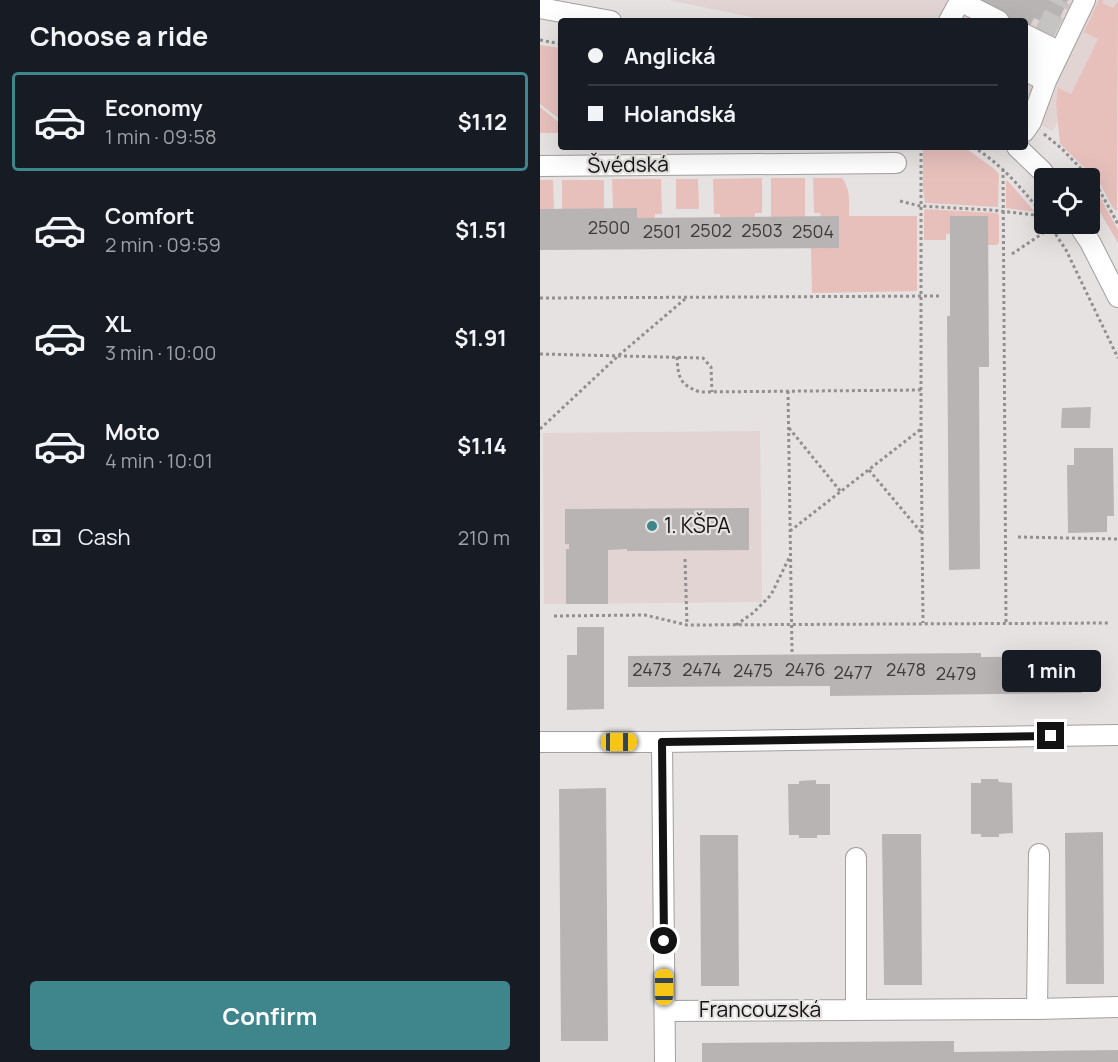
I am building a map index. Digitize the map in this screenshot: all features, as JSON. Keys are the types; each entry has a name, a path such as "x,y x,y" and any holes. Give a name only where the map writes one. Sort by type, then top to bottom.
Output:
{"street":[{"path":"1028,127 1053,66 1085,0"},
{"path":"540,8 595,18"},
{"path":"957,12 985,18"},
{"path":"1034,40 1053,66"},
{"path":"1028,69 1053,66"},
{"path":"1020,150 1039,168"},
{"name":"Švédská","path":"540,166 896,163"},
{"path":"1085,234 1118,297"},
{"path":"540,742 1118,735"},
{"path":"662,742 665,1062"},
{"path":"1037,1009 1039,854"},
{"path":"856,858 856,1010"},
{"name":"Francouzská","path":"664,1011 1118,1007"}],"path":[{"path":"540,40 558,43"},
{"path":"1028,127 1061,148 1096,184 1118,224"},
{"path":"921,150 923,623"},
{"path":"977,150 1003,169 1034,204"},
{"path":"1003,169 1006,622"},
{"path":"900,201 920,206 1034,215"},
{"path":"1012,254 1039,234"},
{"path":"1056,234 1118,358"},
{"path":"540,298 939,296"},
{"path":"540,429 618,356 687,298"},
{"path":"540,354 703,358 711,368 712,392"},
{"path":"677,357 677,370 681,381 688,388 700,392 921,390"},
{"path":"788,392 792,652"},
{"path":"789,427 841,492"},
{"path":"790,531 921,429"},
{"path":"869,470 922,534"},
{"path":"1018,537 1118,538"},
{"path":"736,625 753,613 771,595 791,554"},
{"path":"685,560 687,625"},
{"path":"554,616 645,615 687,625 1108,623"}],"shaded area":[{"path":"669,0 1117,0 1053,131 1028,118 1028,18 756,18"},
{"path":"1099,0 1103,0 1102,3 1113,8 1118,0 1117,211 1100,184 1100,168 1085,168 1060,144 1056,103 1058,88 1071,94 1098,39 1084,32"},
{"path":"540,45 558,48 558,118 540,104"},
{"path":"540,107 558,122 558,133 540,133"},
{"path":"923,150 968,150 999,174 998,207 925,203"},
{"path":"762,178 762,213 755,213 755,217 720,217 720,214 714,214 713,179"},
{"path":"771,178 805,178 805,217 771,217"},
{"path":"813,178 842,178 848,191 849,216 917,216 917,291 812,293 811,248 838,248 820,213 814,213"},
{"path":"612,179 661,179 662,214 655,214 655,218 637,218 613,209"},
{"path":"676,179 698,179 699,209 676,209"},
{"path":"540,180 553,180 554,208 552,209 540,209"},
{"path":"562,180 604,180 603,209 562,209"},
{"path":"1007,180 1034,212 1006,208"},
{"path":"1100,197 1118,230 1118,243 1100,212"},
{"path":"926,209 997,213 999,215 999,243 988,245 987,216 950,216 950,234 946,234 946,240 924,240 924,211"},
{"name":"1. KŠPA","path":"760,431 762,602 544,604 543,433"}],"building":[{"path":"978,0 1068,0 1052,35 1038,29 1041,21 1034,18 1028,29 1028,18 969,18"},
{"path":"637,208 637,218 839,216 839,248 540,250 540,209"},
{"path":"950,216 988,216 989,367 979,367 980,569 949,570 947,316 950,316"},
{"path":"1091,407 1090,428 1061,428 1062,408"},
{"path":"1074,448 1113,448 1114,516 1107,516 1107,532 1068,533 1067,465 1074,465"},
{"path":"749,508 749,550 608,550 608,604 566,604 566,549 569,549 569,544 565,544 565,509"},
{"path":"577,627 604,627 604,709 567,710 567,655 577,655"},
{"path":"981,653 981,657 1082,656 1082,693 830,696 830,686 628,687 628,656"},
{"path":"981,779 998,779 999,782 1012,783 1013,833 999,834 999,837 981,837 981,834 971,834 971,783 981,783"},
{"path":"816,780 816,784 830,784 830,835 799,838 799,835 789,835 788,784"},
{"path":"606,788 608,1041 561,1041 559,789"},
{"path":"1103,832 1104,984 1066,984 1065,833"},
{"path":"882,834 921,834 922,985 884,985"},
{"path":"700,835 738,835 739,986 701,986"},
{"path":"954,1041 954,1052 1118,1050 1118,1062 702,1062 702,1043"}],"tunnel":[{"path":"1045,32 1061,0"}],"place":[{"name":"1. KŠPA","path":"652,526"}],"route":[{"path":"664,941 662,742 1051,736"}]}
